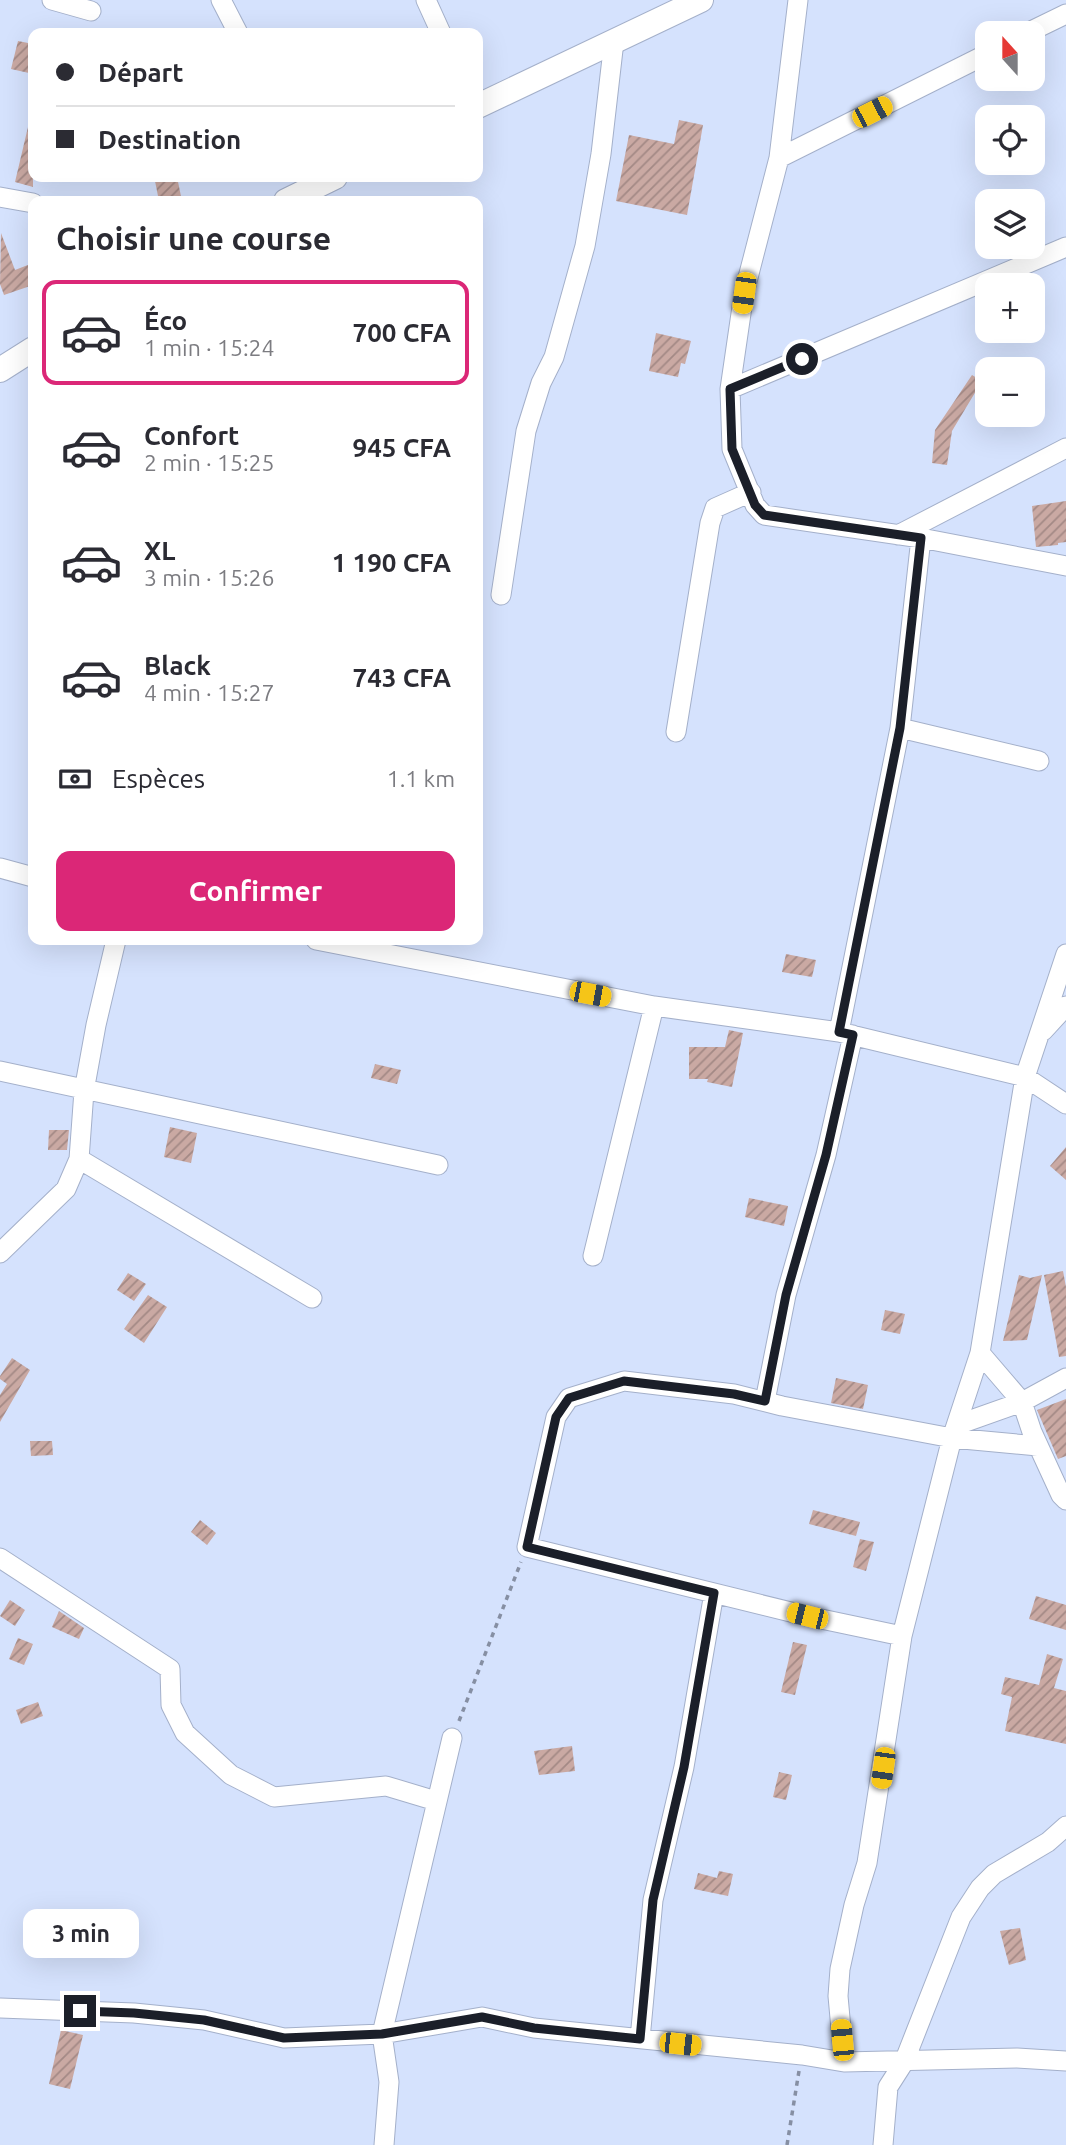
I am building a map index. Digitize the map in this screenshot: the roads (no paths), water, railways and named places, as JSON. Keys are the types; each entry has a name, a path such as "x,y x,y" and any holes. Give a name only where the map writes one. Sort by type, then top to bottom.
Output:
{"street":[{"path":"52,0 91,11"},
{"path":"221,0 235,28"},
{"path":"426,0 439,28"},
{"path":"483,104 701,0"},
{"path":"798,0 779,158 744,293 730,389 732,449 755,505 764,515 921,538 1066,566"},
{"path":"1045,24 1066,14"},
{"path":"501,595 526,431 541,383 554,357 585,246 601,155 614,41"},
{"path":"779,158 975,60"},
{"path":"294,196 318,182"},
{"path":"0,197 28,202"},
{"path":"730,389 1066,247"},
{"path":"0,370 28,352"},
{"path":"898,535 1066,448"},
{"path":"676,732 710,523 715,508 751,492"},
{"path":"765,1401 786,1295 826,1155 900,728 921,538"},
{"path":"900,728 1039,761"},
{"path":"0,868 28,876"},
{"path":"0,1253 66,1188 79,1159 84,1091 115,945"},
{"path":"342,945 654,1006 846,1033 1025,1077 1066,1104"},
{"path":"844,2062 838,1996 840,1969 853,1905 867,1863 902,1636 955,1432 980,1353 1025,1077 1066,954"},
{"path":"593,1255 654,1006"},
{"path":"1038,1037 1066,1006"},
{"path":"0,1071 438,1165"},
{"path":"79,1159 312,1298"},
{"path":"980,1353 1022,1402 1038,1446 1060,1494 1066,1500"},
{"path":"955,1432 1022,1402 1066,1378"},
{"path":"902,1636 527,1547 556,1417 569,1398 624,1381 734,1394 1038,1446"},
{"path":"0,1558 170,1669 171,1705 185,1733 231,1775 274,1797 386,1786 436,1801"},
{"path":"640,2039 653,1900 684,1767 714,1593"},
{"path":"384,2145 389,2082 382,2034 452,1738"},
{"path":"883,2145 888,2087 904,2062 961,1917 980,1888 994,1874 1048,1842 1066,1826"},
{"path":"0,2008 134,2013 204,2020 284,2038 382,2034 482,2017 534,2028 802,2055 844,2062 1017,2058 1066,2061"}]}
